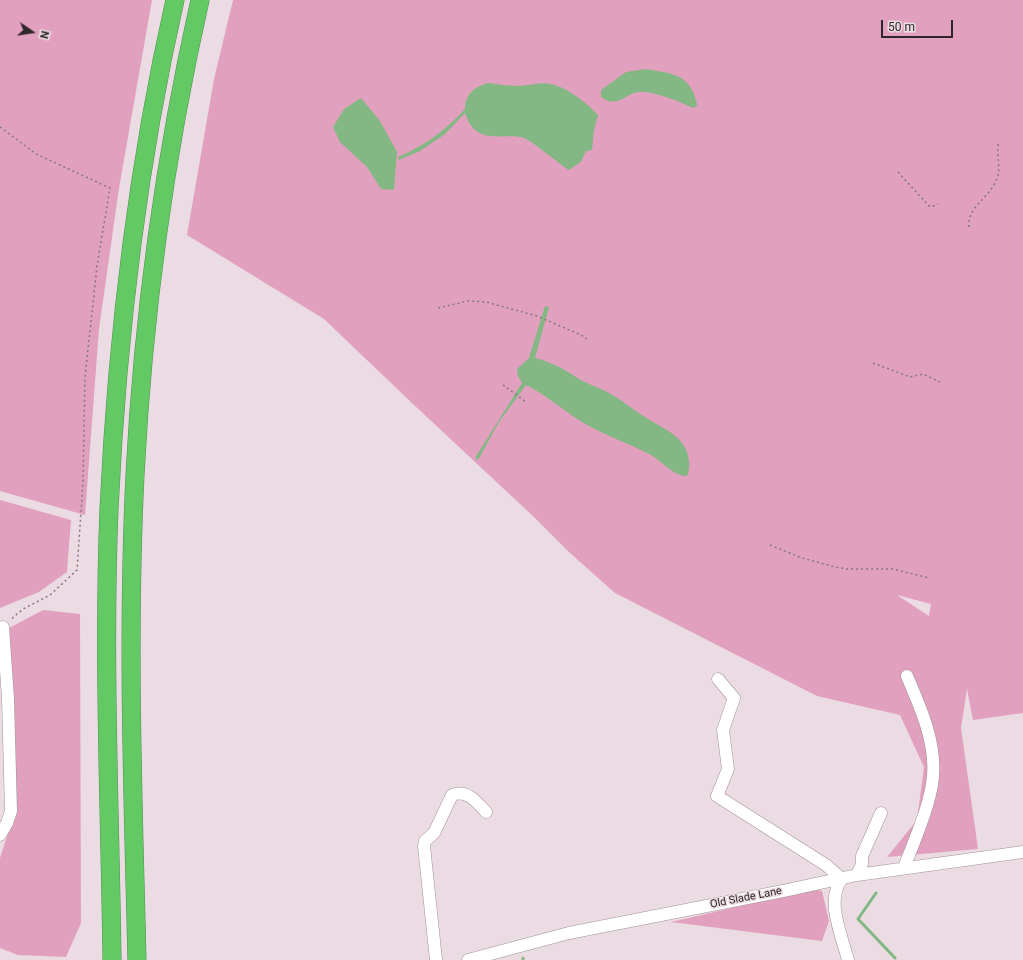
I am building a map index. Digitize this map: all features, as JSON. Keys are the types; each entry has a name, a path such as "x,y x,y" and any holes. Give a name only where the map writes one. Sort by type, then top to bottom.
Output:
{"highway":[{"path":"112,960 107,666 109,510 115,414 120,350 133,236 146,151 175,0"},
{"path":"137,960 131,664 131,572 135,474 141,388 158,241 169,163 200,0"}],"street":[{"path":"0,835 11,811 8,699 3,627"},
{"path":"904,868 922,821 933,777 931,742 919,704 907,676"},
{"path":"718,679 734,698 723,730 728,768 717,796 826,865 842,878 834,894 833,904 848,960"},
{"path":"436,960 424,846 425,841 434,833 452,795 458,792 470,796 486,812"},
{"path":"857,875 862,864 862,856 881,813"},
{"name":"Old Slade Lane","path":"469,959 569,933 857,875 1023,852"}],"path":[{"path":"0,127 36,154 110,188 97,266 85,377 83,482 77,570 50,595 22,609 3,627"},
{"path":"969,227 968,220 974,208 990,192 998,177 999,166 997,153 999,141"},
{"path":"898,172 928,205 931,207 938,204"},
{"path":"438,308 468,301 498,305 537,316 582,335 587,340"},
{"path":"873,363 910,377 923,374 940,382"},
{"path":"503,385 526,402"},
{"path":"770,545 796,556 847,570 893,569 929,578"}],"shaded area":[{"path":"0,0 152,0 119,188 99,329 85,515 0,491"},
{"path":"233,0 1023,0 1023,713 973,720 967,689 961,728 978,849 887,857 917,820 924,767 900,715 817,696 615,593 570,553 535,518 324,319 187,235 214,79","holes":["897,595 931,604 929,616"]},
{"path":"646,69 668,73 680,77 686,81 694,94 697,106 693,108 669,98 644,92 637,92 613,102 601,97 601,90 626,72"},
{"path":"489,83 517,86 548,83 577,96 598,115 594,130 592,150 586,151 581,162 569,170 524,138 490,136 483,134 470,124 465,113 445,134 420,151 399,160 398,157 426,143 450,124 465,109 465,104 469,95 479,86"},
{"path":"361,98 380,121 397,152 394,190 381,189 367,167 340,142 333,127 344,109"},
{"path":"545,306 549,307 535,358 546,361 584,382 609,393 672,433 681,441 686,449 689,461 687,476 678,474 651,455 582,422 541,393 526,385 499,422 478,460 475,458 522,383 518,376 517,369 529,358"},
{"path":"0,500 71,520 67,572 39,592 0,608"},
{"path":"43,610 80,614 81,923 66,957 18,955 0,948 0,858 17,806 9,628"},
{"path":"814,889 822,891 829,921 822,941 671,922"}],"waterway":[{"path":"876,893 858,919 895,958"}]}
